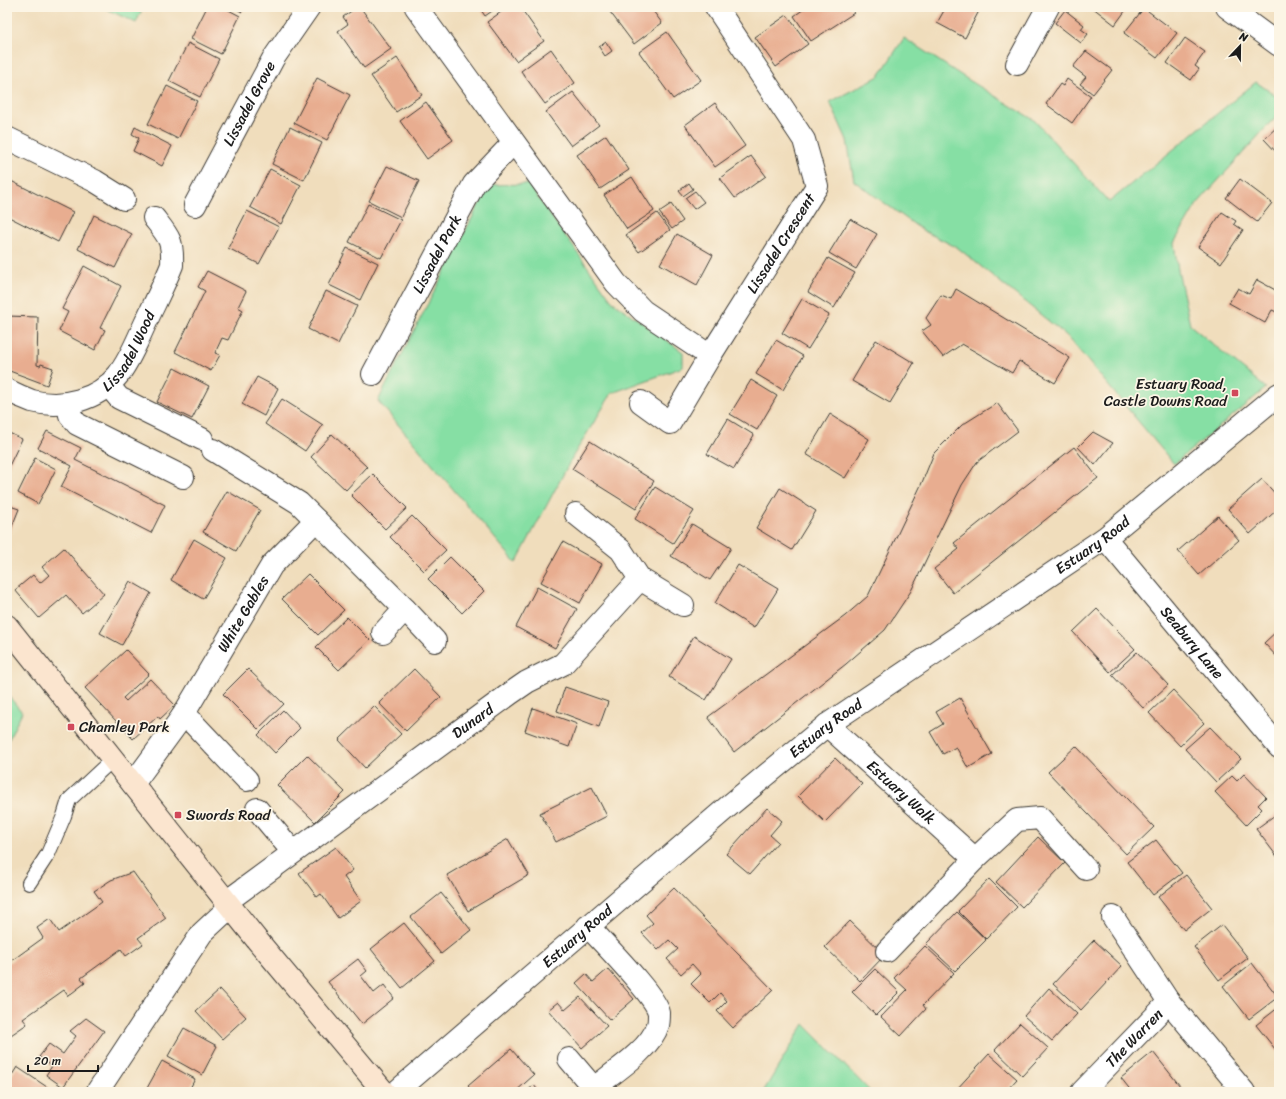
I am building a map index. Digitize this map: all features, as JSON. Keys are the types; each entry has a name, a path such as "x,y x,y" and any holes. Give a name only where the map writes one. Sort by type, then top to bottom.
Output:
{"main road":[{"path":"7,626 228,904 384,1092"}],"street":[{"name":"Lissadel Grove","path":"195,205 273,59 309,7"},
{"path":"416,7 513,143 616,283 643,311 710,356"},
{"path":"1017,64 1048,7"},
{"path":"1227,7 1279,44"},
{"name":"Lissadel Crescent","path":"641,402 670,423 710,356 818,186 804,140 719,8"},
{"path":"7,138 95,180 124,199"},
{"name":"Lissadel Park","path":"373,374 474,184 513,143"},
{"name":"Lissadel Wood","path":"7,390 32,401 52,404 68,404 98,392 117,376 128,361 172,265 173,249 168,236 154,218"},
{"path":"108,385 119,398 208,444 299,503 435,641"},
{"name":"Estuary Road","path":"396,1092 724,810 827,725 1104,538 1279,394"},
{"path":"68,404 70,415 78,424 183,477"},
{"path":"576,514 621,550 640,579 683,606"},
{"name":"White Gables","path":"133,784 182,717 272,565 316,520"},
{"name":"Seabury Lane","path":"1104,538 1279,747"},
{"name":"Dunard","path":"228,904 293,852 511,693 527,682 563,664 640,579"},
{"path":"383,633 405,609"},
{"path":"182,717 193,724 247,780"},
{"name":"Estuary Walk","path":"827,725 975,858"},
{"path":"257,809 293,852"},
{"path":"887,951 975,858 1017,820 1040,818 1086,869"},
{"path":"97,1092 202,933 228,904"},
{"path":"1113,917 1169,1002 1244,1092"},
{"path":"569,1059 595,1090 635,1056 652,1038 659,1024 659,1012 650,996 588,926"},
{"name":"The Warren","path":"1082,1092 1169,1002"}],"lane":[{"path":"29,883 48,854 64,816 68,800 113,759"}],"green space":[{"path":"102,7 143,7 136,23"},
{"path":"904,38 1034,120 1109,202 1256,82 1279,98 1279,113 1197,204 1174,243 1178,270 1190,325 1266,388 1174,464 1067,336 958,248 922,230 854,181 847,140 830,102 879,76"},
{"path":"528,184 613,302 683,352 683,367 612,393 573,456 516,563 378,401 489,185"},
{"path":"7,694 22,712 7,743"},
{"path":"804,1024 871,1092 763,1092"}],"building":[{"path":"207,7 223,7 240,16 221,54 191,39"},
{"path":"233,7 244,7 242,12"},
{"path":"357,7 360,7 391,49 364,68 338,31 348,24 343,17"},
{"path":"479,7 498,7 485,16"},
{"path":"508,7 520,7 544,41 516,61 487,22"},
{"path":"650,7 662,23 634,44 607,8"},
{"path":"807,7 850,7 854,13 811,41 794,16"},
{"path":"946,7 981,7 965,38 937,23"},
{"path":"1092,7 1128,7 1115,25"},
{"path":"1144,8 1177,33 1157,58 1124,33"},
{"path":"1065,10 1084,25 1081,29 1088,34 1081,43 1055,23"},
{"path":"787,15 808,44 776,67 755,37"},
{"path":"667,32 701,80 673,99 639,52"},
{"path":"1185,38 1205,52 1195,66 1199,69 1191,80 1167,63"},
{"path":"606,42 612,51 605,56 599,47"},
{"path":"188,43 219,59 200,97 169,81"},
{"path":"551,49 575,83 545,104 521,71"},
{"path":"1086,51 1112,70 1093,94 1080,84 1086,77 1073,67"},
{"path":"397,58 422,95 396,112 371,76"},
{"path":"317,78 350,95 327,140 294,123"},
{"path":"1067,79 1091,96 1072,123 1046,104 1060,84 1063,86"},
{"path":"167,86 197,101 178,139 148,124"},
{"path":"573,92 599,125 571,146 546,112"},
{"path":"426,102 453,140 427,159 400,121"},
{"path":"715,103 745,146 715,167 685,125"},
{"path":"1278,126 1279,127 1279,155 1264,139"},
{"path":"135,127 172,146 162,166 133,151 139,138 132,134"},
{"path":"290,127 322,143 304,180 272,164"},
{"path":"606,135 629,170 600,189 577,155"},
{"path":"751,156 766,176 735,198 720,178"},
{"path":"387,166 419,181 401,217 369,201"},
{"path":"270,169 301,185 281,224 250,207"},
{"path":"632,177 654,211 627,229 604,195"},
{"path":"7,179 73,212 58,242 7,216"},
{"path":"1240,179 1272,203 1257,222 1226,198"},
{"path":"689,183 693,189 683,196 679,191"},
{"path":"695,191 704,202 694,209 685,198"},
{"path":"368,204 401,220 381,258 349,242"},
{"path":"671,204 683,221 672,229 659,212"},
{"path":"247,211 279,227 259,264 228,248"},
{"path":"1222,212 1236,221 1234,224 1243,230 1221,263 1198,247"},
{"path":"657,213 670,230 639,252 626,235"},
{"path":"94,215 132,234 115,268 78,249"},
{"path":"850,219 877,234 856,269 829,253"},
{"path":"677,234 713,255 697,285 660,264"},
{"path":"347,248 378,263 360,300 329,285"},
{"path":"828,258 855,273 834,308 808,292"},
{"path":"84,266 121,286 100,328 105,330 95,350 59,331 68,312 62,309"},
{"path":"207,271 246,291 238,307 243,310 228,340 222,338 215,353 220,355 211,371 175,352 205,291 198,287"},
{"path":"1257,280 1279,292 1279,313 1272,310 1265,323 1229,303 1238,288 1249,294"},
{"path":"956,289 1070,358 1055,383 1019,361 1012,373 962,344 943,357 922,331 931,325 926,318 941,295 951,299"},
{"path":"326,291 357,306 338,344 308,329"},
{"path":"802,299 829,315 808,349 782,333"},
{"path":"7,316 38,317 37,365 40,366 41,364 53,368 47,385 7,370"},
{"path":"776,340 803,356 783,390 756,374"},
{"path":"876,340 914,363 890,403 852,381"},
{"path":"174,368 209,386 192,419 157,402"},
{"path":"257,377 278,388 264,416 242,404"},
{"path":"751,380 777,396 757,430 730,414"},
{"path":"282,399 323,425 305,451 265,424"},
{"path":"997,403 1018,431 977,462 962,485 911,591 885,630 846,664 734,752 708,717 845,616 868,596 921,485 934,453 962,425"},
{"path":"830,414 869,439 845,478 806,454"},
{"path":"728,419 754,435 734,469 707,454"},
{"path":"47,431 81,448 75,460 165,505 151,533 61,487 72,466 38,448"},
{"path":"7,432 22,439 7,470"},
{"path":"1093,432 1113,443 1095,465 1078,447"},
{"path":"332,434 367,467 346,490 311,457"},
{"path":"590,441 654,481 636,509 572,469"},
{"path":"1074,447 1098,478 953,593 934,569 959,549 954,543"},
{"path":"35,458 56,469 38,504 18,493"},
{"path":"373,474 407,508 385,529 351,495"},
{"path":"1262,479 1279,498 1279,508 1250,534 1228,509"},
{"path":"655,487 694,511 673,543 635,519"},
{"path":"780,488 816,511 792,550 756,528"},
{"path":"227,491 260,510 236,551 203,532"},
{"path":"7,505 19,509 7,539"},
{"path":"412,516 446,550 424,571 390,537"},
{"path":"1218,516 1239,540 1199,575 1178,551"},
{"path":"692,524 731,548 710,580 671,556"},
{"path":"194,539 227,558 203,599 171,580"},
{"path":"563,542 602,564 580,603 541,582"},
{"path":"64,548 104,594 82,613 66,595 39,618 15,590 33,575 40,583 49,575 42,567"},
{"path":"450,557 484,591 462,613 428,579"},
{"path":"738,565 778,589 754,628 715,603"},
{"path":"308,574 344,610 318,635 282,599"},
{"path":"130,581 151,593 122,645 100,633"},
{"path":"537,587 577,609 555,648 516,627"},
{"path":"1097,609 1135,649 1110,672 1073,632"},
{"path":"347,617 370,640 339,670 316,647"},
{"path":"1279,629 1279,659 1264,643"},
{"path":"694,636 731,659 706,700 669,677"},
{"path":"126,650 149,674 123,698 126,701 150,679 175,705 160,719 158,716 133,739 85,688"},
{"path":"1137,652 1168,685 1143,708 1112,675"},
{"path":"248,669 284,704 258,729 223,694"},
{"path":"414,669 441,697 406,731 379,703"},
{"path":"565,687 608,702 599,727 557,711"},
{"path":"1173,690 1204,723 1180,746 1149,713"},
{"path":"960,698 992,754 968,768 956,747 943,754 930,732 943,724 936,712"},
{"path":"374,706 401,734 365,768 339,740"},
{"path":"533,708 577,724 569,747 525,731"},
{"path":"283,710 300,728 275,753 258,735"},
{"path":"1210,727 1241,759 1216,782 1185,749"},
{"path":"1076,746 1154,827 1126,854 1048,772"},
{"path":"307,755 345,792 315,822 277,785"},
{"path":"835,758 862,784 825,822 798,796"},
{"path":"1244,774 1266,797 1258,805 1262,809 1246,825 1215,792 1232,776 1237,781"},
{"path":"592,787 607,816 556,842 540,813"},
{"path":"767,808 782,821 770,835 778,842 750,874 726,854"},
{"path":"1279,812 1279,859 1256,829"},
{"path":"1038,837 1065,863 1022,907 996,882"},
{"path":"508,839 529,875 468,911 447,875"},
{"path":"1156,840 1182,873 1153,895 1127,862"},
{"path":"336,847 353,870 344,877 361,901 338,918 321,894 317,897 299,873"},
{"path":"133,872 166,918 138,938 143,944 126,956 121,949 81,978 85,983 68,996 64,990 23,1019 27,1024 8,1037 7,964 43,938 37,928 50,919 59,932 102,902 94,891 111,880"},
{"path":"1186,875 1212,908 1184,930 1158,897"},
{"path":"989,879 1017,907 986,939 958,911"},
{"path":"674,888 773,990 733,1028 717,1011 727,1001 720,993 710,1003 691,984 701,974 692,964 681,974 667,959 678,949 669,940 658,950 642,933 653,923 646,915"},
{"path":"441,893 471,930 441,954 411,917"},
{"path":"957,912 986,940 955,971 926,944"},
{"path":"850,921 885,955 860,981 825,947"},
{"path":"404,923 435,961 402,988 371,949"},
{"path":"1222,925 1248,958 1219,980 1194,947"},
{"path":"1094,940 1122,966 1081,1010 1053,984"},
{"path":"925,946 954,973 923,1005 926,1009 901,1036 881,1017 907,990 894,978"},
{"path":"358,959 367,971 361,976 374,993 384,985 394,998 362,1024 328,982"},
{"path":"1252,963 1278,997 1249,1019 1223,986"},
{"path":"608,969 634,999 610,1020 576,983 586,974 593,982"},
{"path":"875,969 899,992 876,1015 852,992"},
{"path":"1049,988 1077,1014 1052,1041 1024,1016"},
{"path":"220,989 246,1017 222,1039 196,1011"},
{"path":"580,997 607,1026 582,1048 548,1010 558,1002 565,1010"},
{"path":"1279,1007 1279,1054 1256,1025"},
{"path":"86,1018 104,1031 63,1087 46,1075 52,1066 39,1057 49,1044 63,1054 76,1036 70,1031"},
{"path":"1020,1023 1048,1048 1022,1076 995,1050"},
{"path":"184,1028 217,1046 202,1075 168,1056"},
{"path":"511,1049 534,1075 515,1092 473,1092 468,1086"},
{"path":"1153,1052 1184,1091 1132,1092 1121,1078"},
{"path":"989,1054 1017,1079 1005,1092 956,1092 955,1091"},
{"path":"162,1061 195,1079 188,1092 150,1092 146,1090"},
{"path":"17,1067 53,1092 7,1092 7,1083"},
{"path":"534,1085 539,1092 526,1092"}],"place":[{"name":"Estuary Road, Castle Downs Road","path":"1235,393"},
{"name":"Chamley Park","path":"71,727"},
{"name":"Swords Road","path":"178,815"}]}
